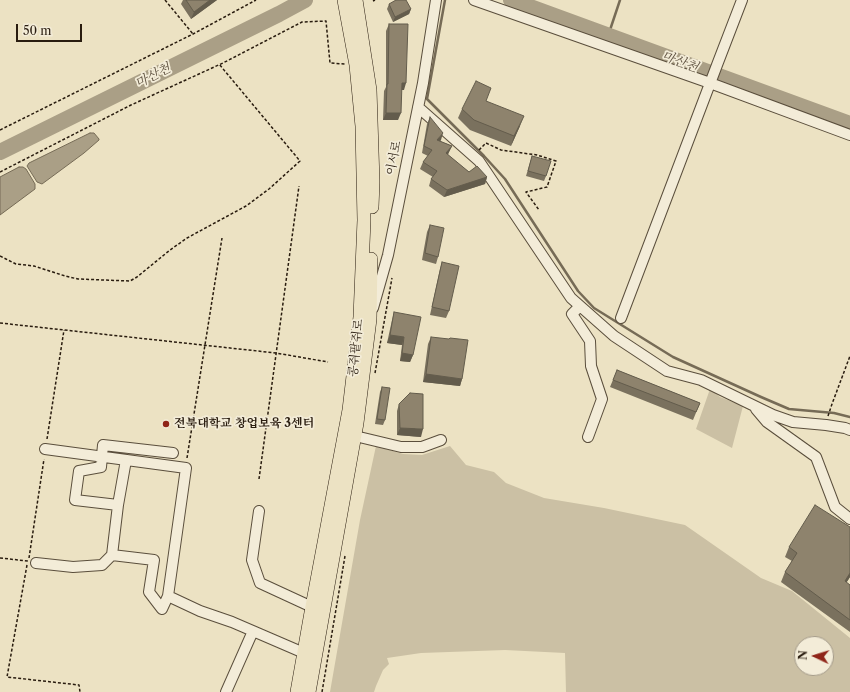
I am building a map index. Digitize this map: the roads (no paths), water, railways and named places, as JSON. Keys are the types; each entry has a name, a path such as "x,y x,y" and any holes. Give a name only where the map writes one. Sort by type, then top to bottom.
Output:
{"main road":[{"name":"콩쥐팥쥐로","path":"297,689 349,410 360,316 364,220 362,126 348,1"},
{"name":"콩쥐팥쥐로","path":"309,692 355,436 370,319 373,182 370,90 348,1"}],"street":[{"name":"이서로","path":"370,319 388,255 423,83 436,0"},
{"path":"474,0 711,81 850,135"},
{"path":"621,318 742,0"},
{"path":"418,107 479,161 570,298 614,336 667,371 701,380 773,415 793,422 826,425 850,430"},
{"path":"580,306 572,314 590,341 591,366 602,399 588,437"},
{"path":"752,404 767,422 816,457 835,507 850,519"},
{"path":"355,436 401,447 422,447 442,440"},
{"path":"118,505 75,500 79,471 100,467 103,445 173,453"},
{"path":"45,449 186,468 168,596 162,609 149,592 154,560 112,554"},
{"path":"32,562 73,567 102,565 112,554 118,505 126,460"},
{"path":"259,511 252,560 260,582 312,607"},
{"path":"168,596 304,653"},
{"path":"226,692 253,631"}],"waterway":[{"name":"마산천","path":"0,152 305,0"},
{"path":"445,0 427,99 505,179 578,291 594,308 673,357 789,409 834,413 850,417"},
{"name":"마산천","path":"511,0 850,124"},
{"path":"608,36 620,0"}],"place":[{"name":"전북대학교 창업보육 3센터","path":"166,424"}]}
